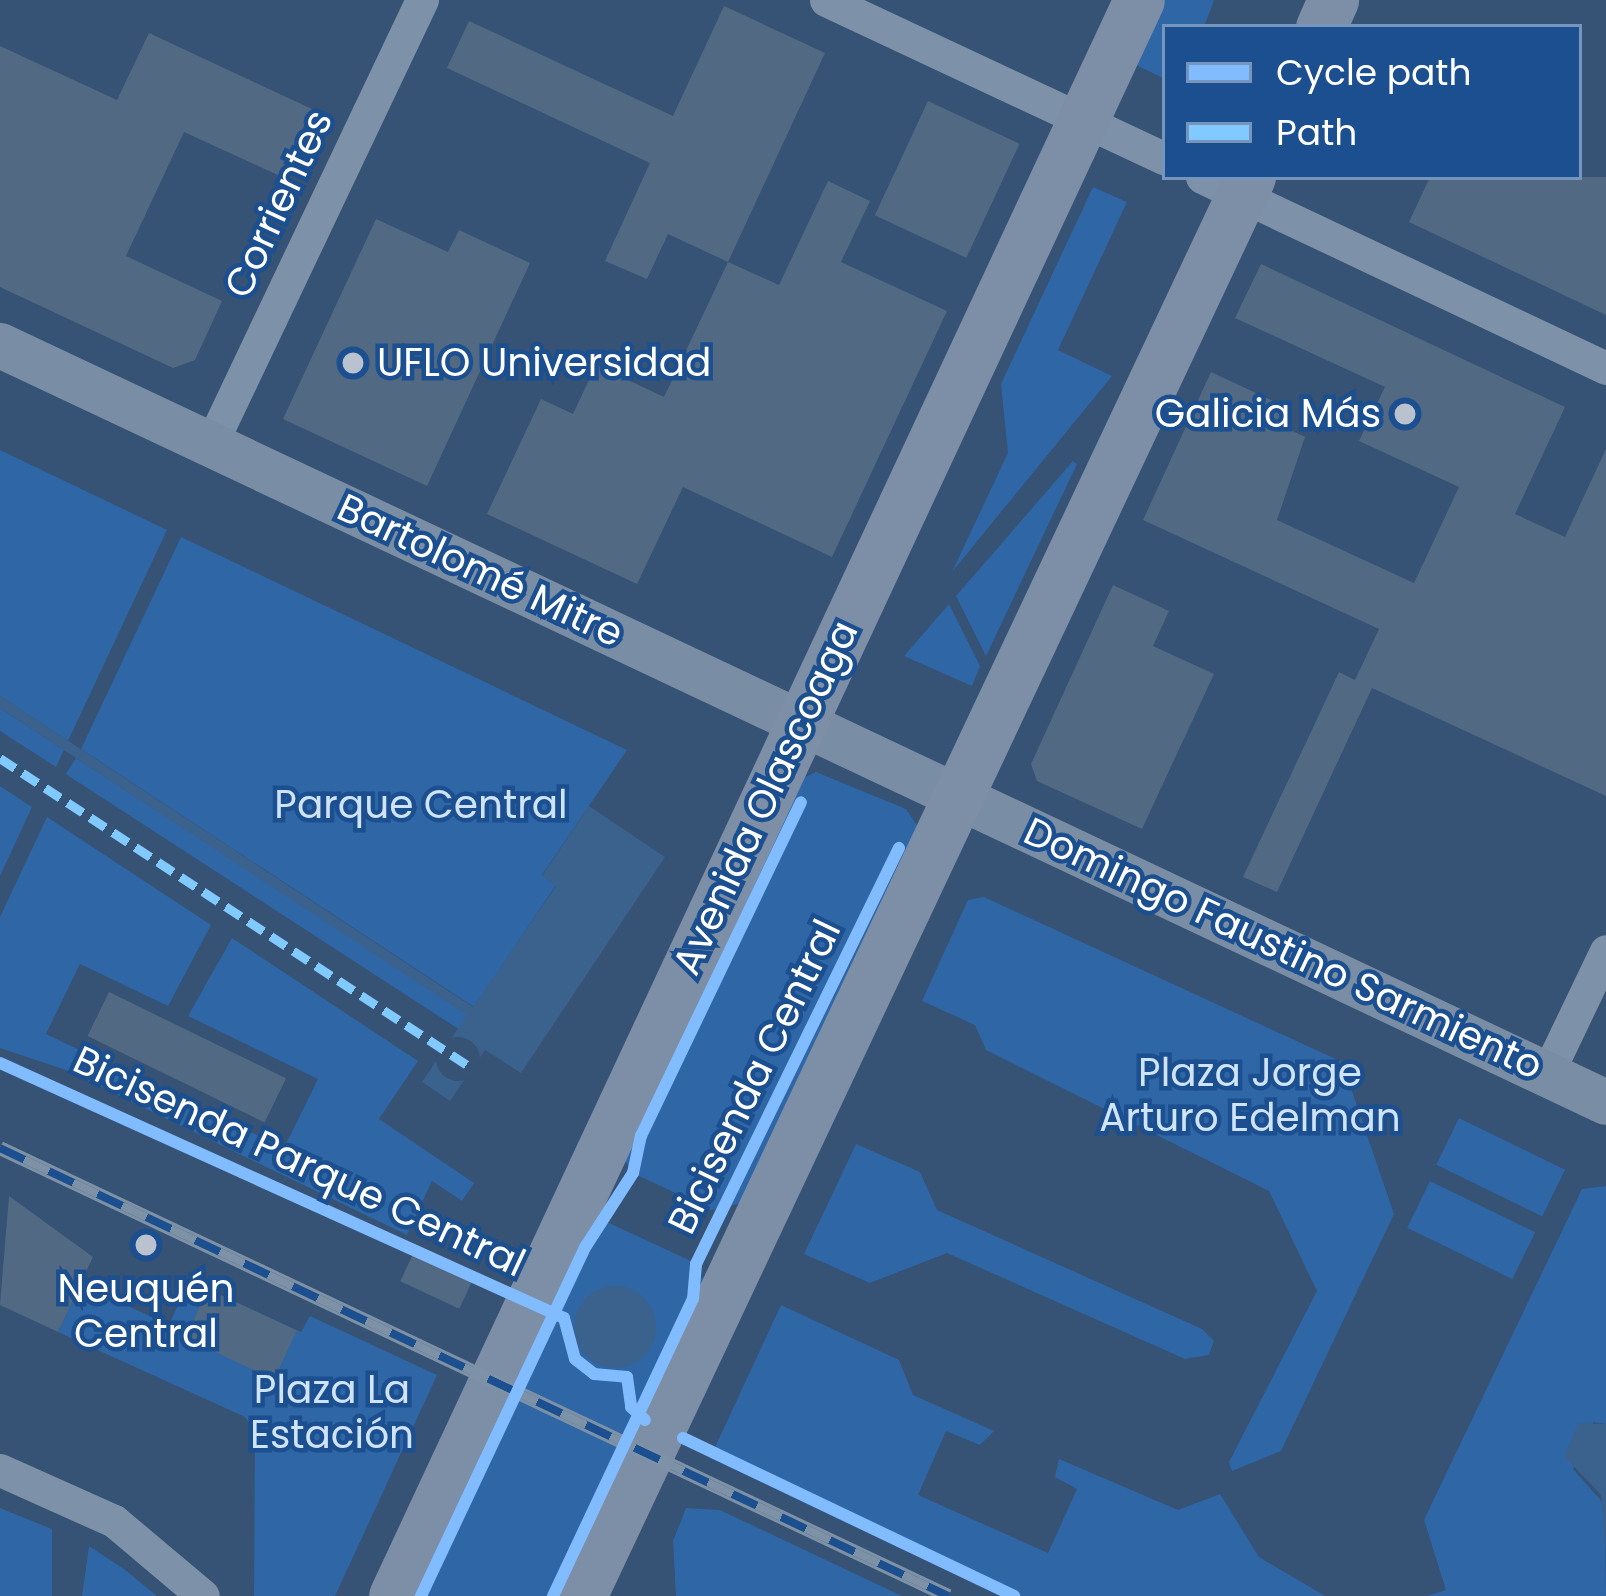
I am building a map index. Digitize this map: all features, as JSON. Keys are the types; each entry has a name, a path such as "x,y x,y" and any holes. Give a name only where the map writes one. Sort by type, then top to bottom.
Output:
{"main road":[{"name":"Avenida Olascoaga","path":"394,1596 1138,0"},
{"path":"581,1596 959,797 1231,183"},
{"name":"Bartolomé Mitre","path":"0,345 959,797"},
{"name":"Domingo Faustino Sarmiento","path":"959,797 1606,1102"}],"street":[{"name":"Corrientes","path":"211,444 422,0"},
{"path":"826,0 1162,158"},
{"path":"1231,183 1606,368"},
{"path":"1547,1074 1606,951"},
{"path":"0,1470 114,1521 203,1596"}],"green space":[{"path":"1162,0 1214,0 1205,24 1162,24 1162,78 1132,63"},
{"path":"1093,187 1127,202 1058,350 1112,376 952,572 1008,453 1001,384"},
{"path":"0,450 167,530 68,741 0,696"},
{"path":"1073,461 1077,464 986,656 956,596"},
{"name":"Parque Central","path":"181,537 627,750 542,875 556,885 474,1007 81,749"},
{"path":"949,604 980,666 972,686 904,656"},
{"path":"0,708 64,750 56,767 0,731"},
{"path":"76,758 469,1013 459,1029 66,774"},
{"path":"816,772 906,809 918,827 742,1203 711,1210 633,1173 624,1159 803,778"},
{"path":"0,786 32,807 0,876"},
{"name":"Parque Central","path":"47,817 211,925 168,1006 80,964 46,1034 284,1148 318,1079 188,1016 232,938 418,1061 379,1119 474,1183 462,1201 432,1181 407,1235 66,1070 0,1048 0,917"},
{"name":"Plaza Jorge Arturo Edelman","path":"984,897 1342,1062 1394,1214 1281,1451 1232,1471 1229,1462 1317,1291 1269,1191 986,1050 975,1025 922,1001 968,900"},
{"name":"Plaza Jorge Arturo Edelman","path":"1459,1118 1565,1170 1542,1216 1436,1165"},
{"path":"856,1144 920,1172 937,1210 1202,1329 1214,1341 1209,1355 1185,1359 947,1253 870,1283 804,1254"},
{"name":"Plaza Jorge Arturo Edelman","path":"1430,1181 1535,1232 1512,1279 1407,1228"},
{"path":"1606,1186 1606,1424 1593,1422 1573,1469 1605,1505 1606,1596 1427,1596 1446,1590 1424,1520 1582,1189"},
{"path":"609,1223 689,1260 705,1282 561,1596 413,1596 596,1224"},
{"name":"Plaza La Estación","path":"189,1281 301,1332 310,1316 437,1375 335,1596 254,1596 255,1432 245,1417 58,1332 80,1284 169,1325"},
{"path":"781,1305 899,1360 913,1395 994,1431 980,1445 946,1431 918,1495 1048,1553 1077,1489 1055,1477 1059,1459 1178,1510 1220,1494 1259,1557 1325,1596 1001,1596 710,1458"},
{"path":"0,1508 52,1529 52,1596 0,1596"},
{"path":"686,1508 720,1510 902,1596 676,1596 673,1541"},
{"path":"89,1546 124,1569 157,1596 82,1596"}],"shaded area":[{"path":"0,696 473,1007 556,886 542,876 589,806 665,857 521,1073 485,1050 450,1101 422,1082 467,1015 0,708"},
{"path":"615,1286 644,1298 656,1327 644,1356 615,1368 586,1356 574,1327 586,1298"},
{"path":"1579,1423 1606,1424 1606,1553 1601,1495 1564,1456"}],"pier":[{"path":"458,1037 473,1044 480,1059 473,1074 458,1081 443,1074 436,1059 443,1044"}],"building":[{"path":"724,6 825,53 728,262 668,234 647,279 605,261 650,163 447,68 469,21 673,116"},
{"path":"149,33 312,109 280,176 184,132 126,256 222,301 195,360 173,368 0,287 0,46 117,100"},
{"path":"928,101 1020,144 966,258 875,215"},
{"path":"1606,177 1606,315 1409,222 1429,180"},
{"path":"828,181 870,201 841,262 947,311 832,557 683,487 637,584 487,514 541,399 573,414 596,365 664,397 728,262 779,285"},
{"path":"376,219 448,252 459,230 530,263 427,486 283,419"},
{"path":"1261,264 1565,407 1515,514 1565,537 1606,449 1606,796 1372,688 1277,892 1243,877 1339,672 1355,680 1379,629 1143,520 1211,372 1288,408 1280,425 1305,437 1277,520 1414,583 1459,487 1359,441 1385,387 1235,318"},
{"path":"1113,585 1169,611 1153,646 1214,674 1142,829 1037,781 1031,764"},
{"path":"109,992 286,1078 265,1122 88,1036"},
{"path":"9,1196 93,1257 58,1332 0,1305"},
{"path":"413,1254 472,1281 459,1309 400,1281"},
{"path":"208,1289 297,1330 274,1379 185,1338"}],"railway":[{"path":"0,1148 948,1596"}],"marked path":[{"path":"0,758 472,1068"}],"cycle path":[{"path":"421,1596 586,1246 633,1173 641,1136 801,802"},
{"name":"Bicisenda Central","path":"553,1596 693,1299 696,1264 899,848"},
{"name":"Bicisenda Parque Central","path":"0,1063 564,1318 575,1359 594,1374 627,1377 631,1407 645,1420"},
{"path":"683,1438 1014,1596"}],"place":[{"name":"UFLO Universidad","path":"353,363"},
{"name":"Galicia Más","path":"1405,414"},
{"name":"Neuquén Central","path":"146,1245"}]}
